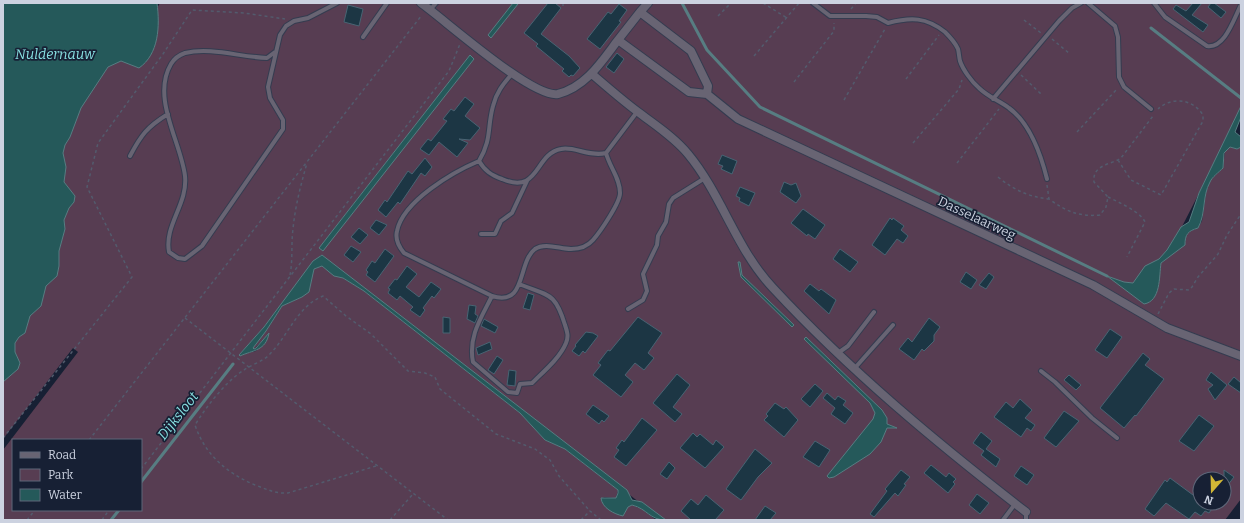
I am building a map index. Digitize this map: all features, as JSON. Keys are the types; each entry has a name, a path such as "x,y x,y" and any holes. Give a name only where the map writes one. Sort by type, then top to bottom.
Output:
{"street":[{"path":"426,7 512,74 531,86 549,93 557,94 570,89 592,74 648,3"},
{"path":"618,40 689,92 707,94 708,86 691,51 640,12"},
{"path":"592,74 637,112 672,138 688,154 705,177 751,260 772,288 854,369 912,422 1015,504 1026,516"},
{"name":"Dasselaarweg","path":"707,94 738,119 1093,285 1167,328 1241,356"}],"lane":[{"path":"275,52 267,58 202,52 184,53 175,59 166,73 164,90 168,114 185,176 184,192 181,203 167,242 169,252 178,258 185,259 202,246 283,129 283,120 270,98 268,87 280,35 286,26 294,21 308,18 337,3"},
{"path":"363,37 387,3"},
{"path":"426,7 436,3"},
{"path":"812,3 830,16 877,17 888,23 900,20 918,19 928,21 942,30 951,37 958,48 960,61 978,88 1003,104 1022,119 1041,155 1047,179"},
{"path":"993,99 1072,8 1082,3"},
{"path":"1088,3 1115,26 1118,37 1119,76 1124,87 1151,109"},
{"path":"1154,3 1165,17 1207,46 1212,47 1217,46 1224,37 1241,5"},
{"path":"512,74 497,94 491,115 489,137 479,161 456,172 434,187 420,199 402,219 397,230 396,240 404,253 492,296 498,298 508,296 515,292 527,258 534,250 540,246 570,249 582,248 592,241 614,210 620,196 619,183 609,165 606,153"},
{"path":"480,234 495,234 501,221 512,213 527,181 553,151 566,149 599,155 606,153 637,112"},
{"path":"130,156 139,139 151,124 168,114"},
{"path":"479,161 487,173 498,178 519,184 527,181"},
{"path":"628,309 643,300 647,291 643,274 657,245 658,236 666,222 669,204 673,198 705,177"},
{"path":"492,296 474,330 471,346 473,362 508,392 517,393 520,384 532,383 559,352 567,341 568,334 557,302 548,295 519,284"},
{"path":"838,353 848,346 874,312"},
{"path":"854,369 893,324"},
{"path":"1041,371 1092,418 1117,438"},
{"path":"1003,520 1015,504"}],"path":[{"path":"718,16 731,3"},
{"path":"763,3 787,18"},
{"path":"754,56 799,3"},
{"path":"90,439 308,161 426,7"},
{"path":"3,438 132,277 87,187 98,143 163,54 192,10 244,13 294,21"},
{"path":"794,82 834,31 834,16"},
{"path":"1024,20 1070,54"},
{"path":"844,100 888,23"},
{"path":"906,79 942,30"},
{"path":"142,468 229,353 449,70 463,36"},
{"path":"913,143 959,89 966,71"},
{"path":"1016,72 1042,94"},
{"path":"1077,132 1122,83"},
{"path":"1118,160 1132,180 1161,195 1202,121 1203,114 1200,110 1180,99 1170,100 1156,112 1118,160 1104,165 1097,170 1094,182 1108,197 1129,208 1144,219 1145,222 1127,257"},
{"path":"957,163 1003,104"},
{"path":"290,275 297,200 308,161"},
{"path":"998,177 1009,186 1032,197 1049,199 1065,210 1087,216 1100,215 1106,207 1108,197"},
{"path":"1047,179 1049,199"},
{"path":"1154,321 1169,293 1174,289 1189,290 1192,287 1198,277 1218,254 1227,235 1241,214"},
{"path":"376,466 283,493 266,489 227,470 206,449 199,438 195,425 215,397 235,377 248,367 268,356 301,312 317,298 323,296 346,316 371,334 408,371 425,373 435,377 440,388 496,434 535,449 550,460 559,476 601,520"},
{"path":"184,318 448,520"},
{"path":"390,520 414,493"},
{"path":"581,520 590,510"},
{"path":"27,520 34,511"},
{"path":"102,520 109,511"}],"green space":[{"path":"3,3 136,46 160,3 1241,3 1241,111 1168,254 1185,245 1188,234 1192,230 1198,228 1202,221 1206,192 1210,180 1223,168 1225,151 1230,147 1237,149 1241,147 1241,499 1232,511 1232,471 1192,471 1192,511 1232,511 1225,520 662,520 321,255 264,327 239,355 256,351 269,334 254,349 253,345 266,331 282,306 302,297 314,269 322,266 334,275 343,278 364,291 520,413 545,440 565,449 618,490 616,498 602,497 628,507 632,505 642,509 656,520 3,520 3,450 78,352 73,348 3,439","holes":["470,56 473,58 319,248"]}],"water":[{"name":"Nuldernauw","path":"3,3 157,3 158,30 157,39 151,55 146,62 139,68 121,61 108,67 81,108 63,153 66,167 64,182 75,196 74,202 69,208 64,220 65,229 59,251 57,276 46,286 41,306 30,316 25,333 19,337 15,343 15,352 20,363 18,369 3,382"},
{"path":"513,3 518,4 491,38 488,35"},
{"path":"470,55 474,59 323,251 319,248"},
{"path":"1241,106 1241,117 1235,132 1241,137 1241,147 1237,149 1230,147 1224,153 1223,168 1212,178 1208,187 1202,217 1198,228 1192,230 1188,234 1185,245 1161,263 1158,288 1154,298 1150,302 1144,304 1107,276 1124,282 1133,283 1145,266 1159,259 1167,250 1181,227 1189,222 1199,193"},
{"path":"322,255 627,490 632,500 642,502 666,520 660,520 632,505 628,507 623,516 606,508 601,498 616,498 618,490 565,449 545,440 520,413 364,291 343,278 334,276 322,266 314,269 309,292 302,297 282,306 253,348 256,348 269,333 262,347 240,356 239,355 264,327 313,261"},
{"path":"738,262 740,262 742,275 794,325 792,327 741,277"},
{"path":"806,337 882,410 887,418 887,424 897,428 887,428 881,442 870,454 834,477 829,478 827,476 873,419 875,413 870,403 804,339"}],"building":[{"path":"548,3 555,3 561,8 541,34 569,56 580,68 573,76 571,75 569,77 562,71 564,69 536,46 538,44 524,33"},
{"path":"1193,3 1202,3 1192,15 1208,25 1203,32 1173,9 1176,5 1186,11"},
{"path":"1211,3 1214,3 1226,12 1221,18 1208,7"},
{"path":"619,4 627,10 619,21 621,22 600,49 587,39 608,12 611,14"},
{"path":"348,5 363,9 359,26 344,22"},
{"path":"617,53 624,59 614,73 606,67"},
{"path":"465,97 474,104 465,116 480,128 470,140 459,139 468,143 457,157 439,142 429,155 420,149 428,139 431,141 447,121 443,119 451,109 454,111"},
{"path":"722,155 737,161 732,174 721,169 723,166 718,164"},
{"path":"425,158 432,167 425,176 421,173 400,204 398,202 386,217 378,210 385,200 387,202 408,171 412,174"},
{"path":"784,182 791,185 796,183 801,196 796,203 780,192"},
{"path":"740,187 755,193 749,206 739,201 740,198 736,196"},
{"path":"803,209 825,225 815,239 808,234 807,236 791,223"},
{"path":"890,218 892,220 893,218 904,226 901,230 908,236 903,243 897,239 885,255 872,245"},
{"path":"376,220 387,225 379,235 370,228"},
{"path":"359,228 368,235 360,244 351,237"},
{"path":"351,246 361,252 353,262 344,255"},
{"path":"385,249 394,256 375,282 366,275 368,272 366,270 372,261 375,263"},
{"path":"840,249 858,262 850,272 833,259"},
{"path":"407,266 417,274 406,287 419,297 431,282 441,289 434,298 432,296 423,308 425,310 420,317 410,310 413,307 400,296 397,300 388,293 390,289 388,288 395,279 397,280"},
{"path":"966,272 977,280 971,289 960,282"},
{"path":"989,273 994,277 986,289 979,285"},
{"path":"810,284 819,291 821,289 836,300 829,314 804,291"},
{"path":"528,293 534,295 530,310 523,308"},
{"path":"469,305 476,306 475,314 478,316 475,323 467,319"},
{"path":"443,317 450,318 450,333 443,333"},
{"path":"638,317 662,333 648,353 654,358 644,370 635,363 625,375 633,382 621,397 593,375 601,365 598,363 608,350 610,351"},
{"path":"929,318 940,327 934,335 934,341 924,351 922,349 914,360 899,349 908,338 912,342"},
{"path":"484,319 498,327 495,333 481,326"},
{"path":"1110,329 1122,337 1107,358 1095,350"},
{"path":"586,332 593,333 598,336 585,353 583,351 579,356 572,351"},
{"path":"490,342 492,349 478,355 476,348"},
{"path":"1143,353 1150,359 1145,365 1164,379 1136,416 1135,415 1124,428 1100,408"},
{"path":"497,356 503,360 494,374 488,370"},
{"path":"509,370 516,371 515,386 507,385"},
{"path":"1211,372 1227,385 1215,400 1208,389 1213,385 1206,380"},
{"path":"677,374 690,385 673,407 682,414 675,422 653,403"},
{"path":"1069,375 1081,385 1076,390 1064,380"},
{"path":"1234,377 1241,383 1241,393 1228,384"},
{"path":"815,384 823,391 810,407 801,399"},
{"path":"827,393 835,400 838,396 846,401 843,405 853,413 845,424 831,414 835,408 823,398"},
{"path":"1020,399 1032,410 1025,418 1035,425 1031,431 1027,428 1021,437 994,417 1006,402 1013,408"},
{"path":"775,403 784,409 786,407 798,420 784,437 764,420 768,416 766,414"},
{"path":"593,405 609,416 604,422 602,420 599,424 586,414"},
{"path":"1064,411 1079,421 1056,447 1044,438"},
{"path":"1199,415 1214,426 1194,451 1179,441"},
{"path":"642,418 657,430 626,466 614,457 619,450 616,448 622,440 624,442"},
{"path":"981,432 992,441 986,449 1000,459 996,467 981,455 984,451 973,443"},
{"path":"693,433 697,437 700,434 713,445 716,440 724,447 705,468 680,448"},
{"path":"815,441 830,450 819,467 803,457"},
{"path":"755,449 772,463 758,477 741,500 726,489"},
{"path":"669,462 675,468 667,479 660,474"},
{"path":"931,465 946,477 949,473 956,479 953,482 955,484 948,493 924,473"},
{"path":"1021,466 1034,475 1027,485 1014,476"},
{"path":"901,470 910,477 904,484 906,485 898,496 895,493 874,517 870,514 887,491 885,489"},
{"path":"1170,478 1192,494 1192,511 1205,511 1201,516 1195,512 1189,519 1166,503 1154,516 1145,509 1165,480 1167,482"},
{"path":"977,494 989,503 980,514 969,505"},
{"path":"706,495 724,510 715,520 691,520 681,511 691,499 698,505"},
{"path":"765,506 776,513 770,520 755,520"}],"waterway":[{"path":"682,3 707,50 760,107 1107,276"},
{"path":"1151,28 1241,98"},
{"name":"Dijksloot","path":"142,481 233,364"},
{"name":"Dijksloot","path":"111,520 118,511"}]}
